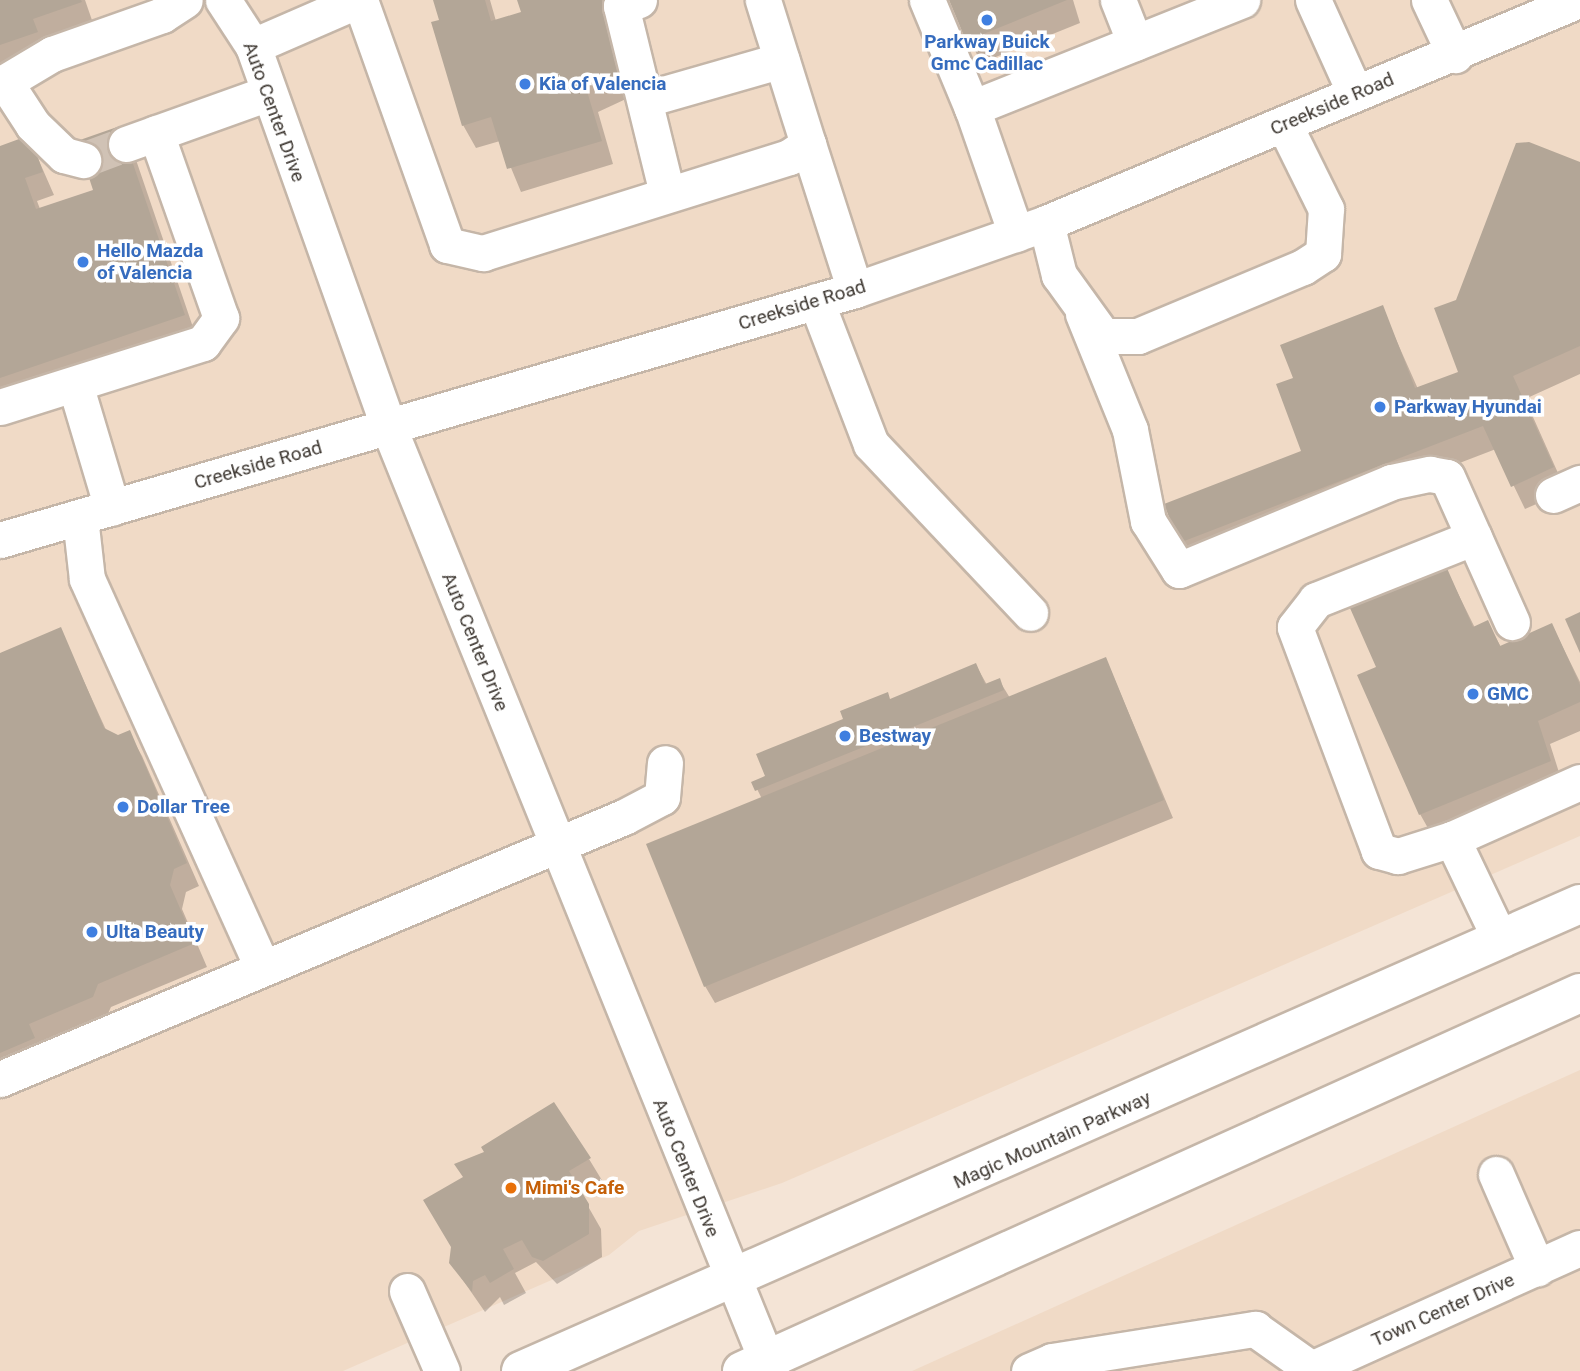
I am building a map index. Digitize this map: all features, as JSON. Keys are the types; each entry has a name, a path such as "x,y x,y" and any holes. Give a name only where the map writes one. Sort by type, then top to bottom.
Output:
{"main road":[{"name":"Magic Mountain Parkway","path":"521,1371 733,1283 1580,904"},
{"path":"1537,1012 1580,975"},
{"path":"759,1368 1580,993"}],"street":[{"path":"83,160 64,155 33,125 3,83 52,54 162,15 186,0"},
{"name":"Auto Center Drive","path":"223,0 253,46 267,94 389,428 733,1283"},
{"path":"253,46 359,0 447,245 483,253 667,192 789,157 808,144"},
{"path":"639,0 621,6 667,192"},
{"path":"763,0 855,290"},
{"path":"927,0 972,108 1031,228 1083,314 1130,430 1148,521 1179,570 1391,482 1430,474 1447,477 1512,622"},
{"path":"1118,0 1135,43"},
{"path":"972,108 1242,0"},
{"path":"1313,0 1354,93"},
{"path":"1429,0 1455,55"},
{"name":"Creekside Road","path":"0,540 855,290 1031,228 1354,93 1455,55 1579,0"},
{"path":"646,99 782,60"},
{"path":"0,407 203,343 221,318 141,139 267,94"},
{"path":"1083,314 1104,336 1138,336 1323,254 1326,209 1284,124"},
{"path":"816,301 871,443 1030,612"},
{"path":"75,383 96,512 87,579 262,967"},
{"path":"1474,537 1316,600 1294,627 1379,851 1398,856 1452,839 1580,782"},
{"path":"0,1079 555,845 662,797 665,763"},
{"path":"1452,839 1500,939"},
{"path":"1496,1174 1537,1268"},
{"name":"Town Center Drive","path":"1308,1370 1580,1248"},
{"path":"733,1283 759,1368"},
{"path":"407,1291 442,1371"},
{"path":"1029,1371 1052,1361 1255,1329 1308,1370"}],"shaded area":[{"path":"0,0 1580,0 1580,836 782,1183 639,1231 609,1255 343,1371 0,1371"},
{"path":"1580,1070 1580,1371 912,1371"}],"building":[{"path":"0,0 82,2 33,19 38,32 0,45"},
{"name":"Kia of Valencia","path":"433,0 485,0 491,21 521,12 517,0 609,0 629,69 586,88 602,141 507,169 491,117 462,126 431,22 439,20"},
{"name":"Parkway Buick Gmc Cadillac","path":"949,0 1067,0 966,41"},
{"name":"Hello Mazda of Valencia","path":"120,126 185,315 0,378 0,146 30,135 43,172 25,178 36,209 93,190 77,141"},
{"path":"1529,142 1580,162 1580,346 1513,376 1554,467 1511,487 1483,426 1179,543 1164,504 1301,451 1276,384 1293,378 1280,345 1383,305 1415,388 1458,372 1434,308 1456,300 1516,143"},
{"name":"GMC","path":"1442,557 1473,627 1488,620 1500,646 1552,623 1580,685 1580,702 1538,721 1551,761 1419,815 1357,675 1376,667 1346,599"},
{"path":"1580,612 1580,653 1565,619"},
{"path":"61,627 104,728 118,735 130,730 187,863 174,869 170,885 195,943 98,984 93,997 29,1024 35,1038 0,1053 0,653"},
{"path":"1106,657 1164,800 704,987 646,844"},
{"name":"Bestway","path":"976,663 985,684 1000,678 1004,690 755,791 751,782 765,776 756,754 843,719 840,711 888,692 890,699"},
{"name":"Mimi's Cafe","path":"554,1102 591,1158 569,1171 589,1204 589,1234 543,1261 532,1257 522,1240 503,1249 514,1269 490,1283 485,1275 473,1281 472,1292 449,1263 451,1247 423,1200 463,1177 454,1164 484,1152 481,1147"}],"tunnel":[{"path":"83,160 126,144"}],"place":[{"name":"Parkway Buick Gmc Cadillac","path":"987,20"},
{"name":"Kia of Valencia","path":"525,84"},
{"name":"Hello Mazda of Valencia","path":"83,262"},
{"name":"Parkway Hyundai","path":"1380,407"},
{"name":"GMC","path":"1473,694"},
{"name":"Bestway","path":"845,736"},
{"name":"Dollar Tree","path":"123,807"},
{"name":"Ulta Beauty","path":"92,932"},
{"name":"Mimi's Cafe","path":"511,1188"}]}
